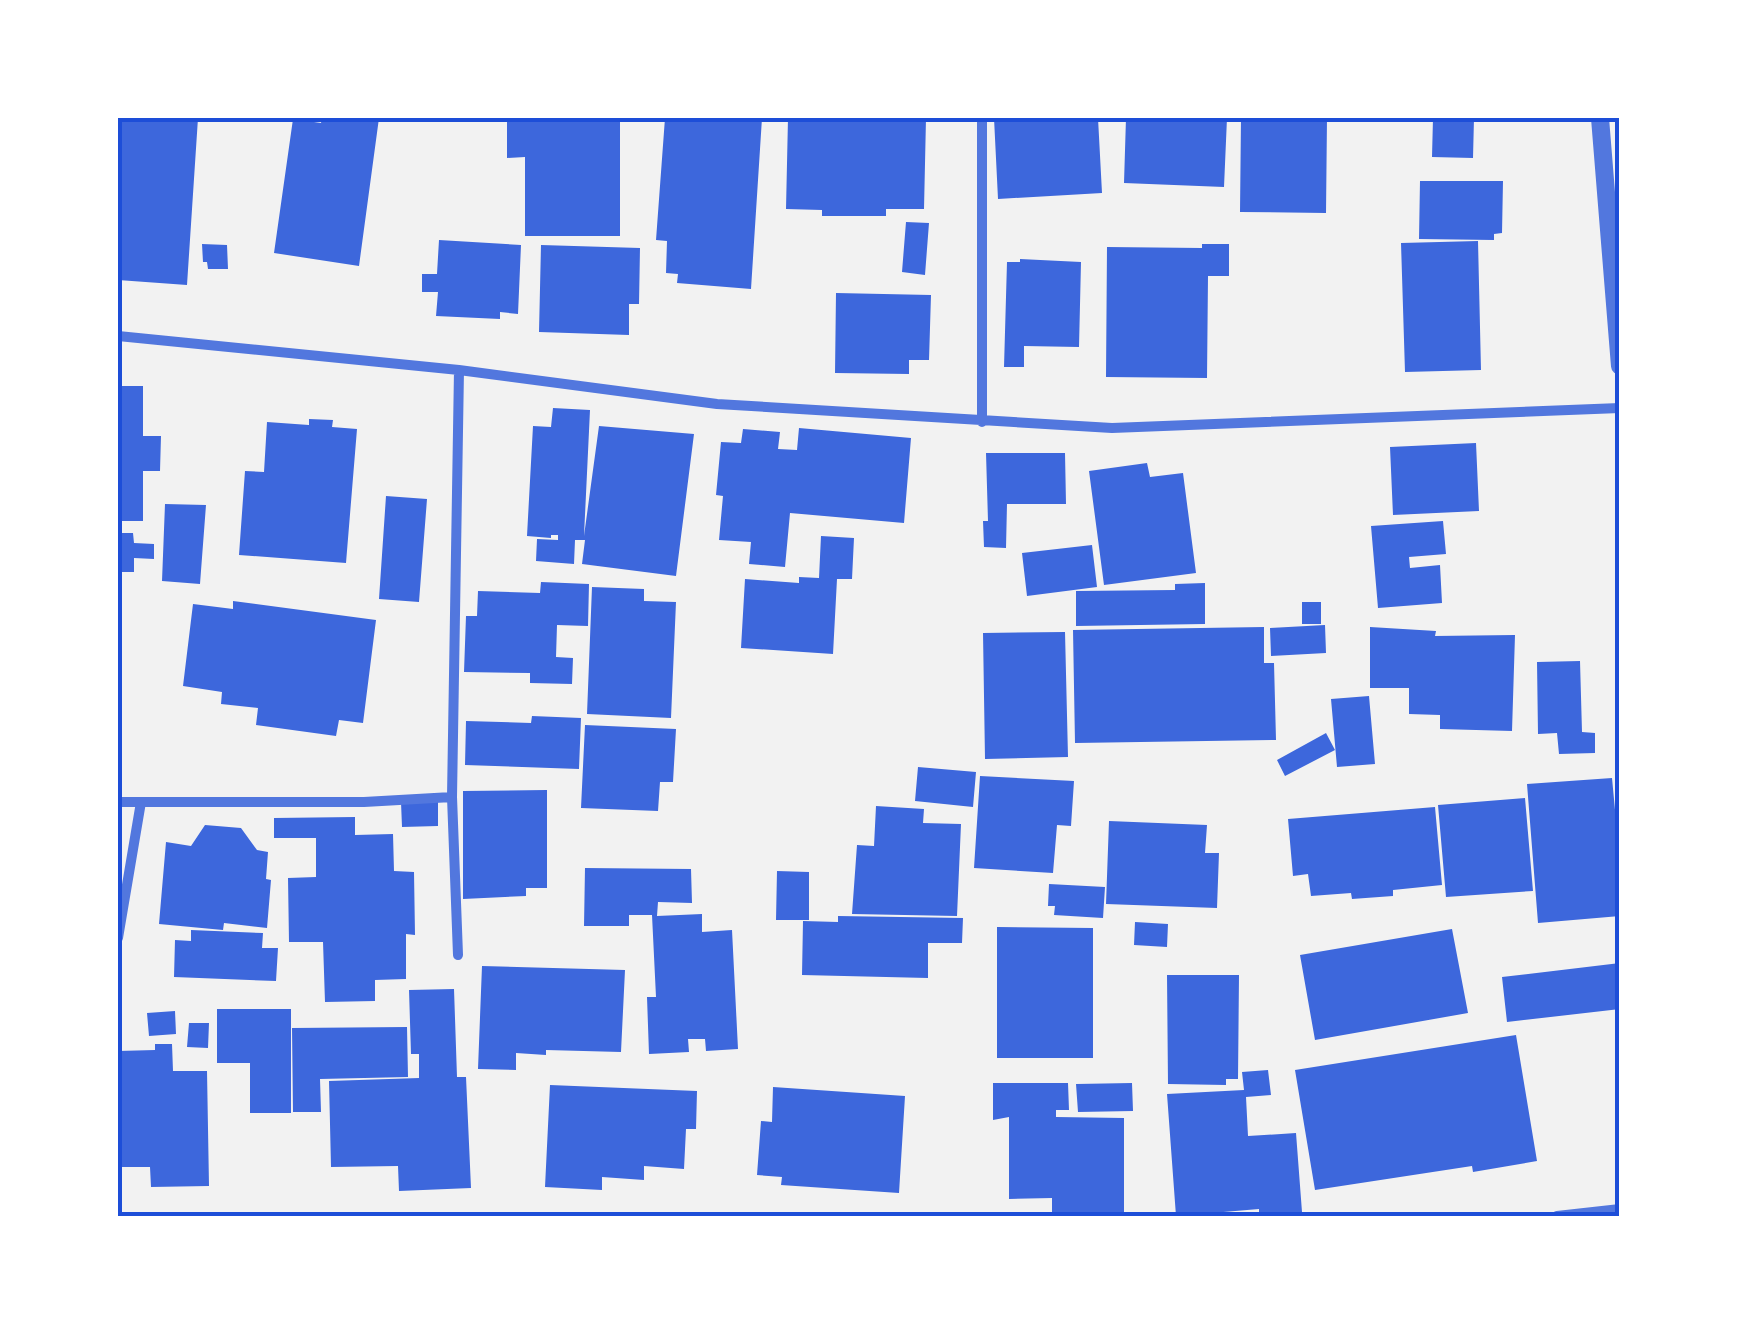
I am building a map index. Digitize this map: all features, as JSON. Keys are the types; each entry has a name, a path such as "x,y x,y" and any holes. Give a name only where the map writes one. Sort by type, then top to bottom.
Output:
{"street":[{"path":"982,118 982,422"},
{"path":"1600,118 1620,366"},
{"path":"118,336 460,370 717,404 982,422 1112,428 1620,408"},
{"path":"458,955 452,796 460,370"},
{"path":"118,802 364,802 452,796"},
{"path":"118,938 141,802"},
{"path":"1557,1216 1620,1209"}],"building":[{"path":"118,118 198,118 187,285 118,280"},
{"path":"322,118 379,118 359,266 274,253 293,119 321,123"},
{"path":"507,118 620,118 620,236 525,236 525,157 507,158"},
{"path":"665,118 762,118 751,289 677,283 678,274 666,273 667,241 656,240"},
{"path":"788,118 926,118 924,209 886,209 886,216 822,216 822,210 786,209"},
{"path":"994,118 1098,118 1102,193 998,199"},
{"path":"1126,118 1227,118 1224,187 1124,183"},
{"path":"1241,118 1327,118 1326,213 1240,212"},
{"path":"1433,118 1474,118 1473,158 1432,157"},
{"path":"1420,181 1503,181 1502,233 1494,234 1494,240 1419,239"},
{"path":"906,222 929,223 925,275 902,272"},
{"path":"439,240 521,245 518,314 500,312 500,319 436,316 438,292 422,292 422,274 437,274"},
{"path":"1478,241 1481,370 1405,372 1401,243"},
{"path":"202,244 227,245 228,269 208,269 207,262 203,262"},
{"path":"1202,244 1229,244 1229,276 1208,276 1207,378 1106,377 1107,247 1202,248"},
{"path":"541,245 640,248 639,304 629,304 629,335 539,332"},
{"path":"1007,262 1081,262 1079,347 1024,346 1024,367 1004,367"},
{"path":"836,293 931,295 929,360 909,360 909,374 835,373"},
{"path":"118,386 143,386 143,436 161,436 160,471 143,471 143,521 118,521"},
{"path":"553,408 590,410 584,536 599,426 694,434 676,576 582,564 585,540 575,540 574,564 536,561 537,539 558,540 558,535 527,536 533,426 551,427"},
{"path":"309,419 333,420 332,427 357,429 346,563 239,555 245,471 264,472 267,422 309,425"},
{"path":"799,428 911,438 904,523 790,513 785,567 749,564 751,542 719,540 723,496 716,495 721,442 741,443 743,429 780,432 778,449 797,450"},
{"path":"1476,443 1479,511 1393,515 1390,447"},
{"path":"986,453 1065,453 1066,504 1007,504 1006,548 984,547 983,521 988,521"},
{"path":"1147,463 1150,477 1183,473 1196,573 1104,585 1089,471"},
{"path":"386,496 427,499 419,602 379,599"},
{"path":"165,504 206,505 200,584 162,581"},
{"path":"1443,521 1446,554 1409,557 1410,568 1440,565 1442,603 1378,608 1371,526"},
{"path":"118,533 133,533 134,543 154,544 154,559 134,558 134,572 118,572"},
{"path":"821,536 854,538 852,579 837,579 833,654 741,648 745,579 799,583 799,577 819,578"},
{"path":"1092,545 1097,587 1027,596 1022,553"},
{"path":"541,582 589,584 588,626 557,625 556,657 573,658 572,684 530,683 530,673 464,672 466,616 477,616 478,591 540,593"},
{"path":"1205,583 1205,624 1076,626 1076,591 1175,590 1175,584"},
{"path":"592,587 644,589 644,601 676,602 671,718 587,714"},
{"path":"233,601 376,620 363,723 339,720 336,736 256,725 258,708 221,704 222,692 183,686 193,604 233,609"},
{"path":"1302,602 1321,602 1321,624 1302,624"},
{"path":"1325,625 1326,653 1271,656 1270,628"},
{"path":"1264,627 1264,663 1274,663 1276,740 1075,743 1073,630"},
{"path":"1370,627 1436,631 1435,636 1515,635 1512,731 1440,729 1440,715 1409,714 1409,688 1370,688"},
{"path":"1065,632 1068,757 985,759 983,633"},
{"path":"1580,661 1582,732 1595,733 1595,753 1559,754 1557,733 1538,734 1537,662"},
{"path":"1369,696 1375,764 1337,767 1331,699"},
{"path":"532,716 581,718 579,769 465,765 466,721 531,723"},
{"path":"585,725 676,729 673,782 660,782 658,811 581,808"},
{"path":"1326,733 1335,750 1285,776 1277,760"},
{"path":"918,767 976,772 973,807 915,801"},
{"path":"980,776 1074,781 1071,826 1057,825 1053,873 974,868"},
{"path":"1612,778 1620,863 1620,916 1538,923 1527,784"},
{"path":"547,790 547,888 526,888 526,896 463,899 463,791"},
{"path":"1525,798 1533,891 1446,897 1438,805"},
{"path":"438,801 438,826 402,827 401,802"},
{"path":"876,806 924,809 923,823 961,824 957,916 852,914 857,845 874,846"},
{"path":"1435,807 1442,885 1393,890 1393,896 1352,899 1351,893 1311,896 1308,874 1293,876 1288,819"},
{"path":"355,817 355,835 393,834 394,871 414,872 415,935 406,934 406,979 375,980 375,1001 325,1002 323,942 289,942 288,878 316,877 316,838 274,838 274,818"},
{"path":"1109,821 1207,825 1205,853 1219,853 1217,908 1106,904"},
{"path":"205,825 241,828 257,850 268,852 266,879 271,880 267,928 224,923 223,930 159,924 166,842 191,846"},
{"path":"585,868 691,869 692,903 658,902 657,916 702,914 702,932 732,930 738,1049 706,1051 705,1039 688,1039 689,1052 649,1054 647,997 656,997 652,915 629,915 629,926 584,926"},
{"path":"777,871 809,872 809,920 776,920"},
{"path":"1049,884 1105,887 1103,918 1054,915 1055,906 1048,906"},
{"path":"838,916 963,918 962,943 928,943 928,978 802,975 803,921 838,922"},
{"path":"1135,922 1168,924 1167,947 1134,945"},
{"path":"997,927 1093,928 1093,1058 997,1058"},
{"path":"1452,929 1468,1013 1315,1040 1300,955"},
{"path":"191,930 263,933 262,948 278,948 276,981 174,977 175,940 191,941"},
{"path":"1620,963 1620,1009 1507,1022 1502,977"},
{"path":"482,966 625,970 621,1052 516,1053 516,1070 478,1069"},
{"path":"1167,975 1239,975 1238,1079 1226,1079 1226,1085 1168,1084"},
{"path":"454,989 457,1077 466,1077 471,1188 399,1191 398,1166 331,1167 329,1081 419,1078 419,1054 411,1054 409,990"},
{"path":"217,1009 291,1009 291,1113 250,1113 250,1063 217,1063"},
{"path":"175,1011 176,1034 149,1036 147,1013"},
{"path":"189,1023 209,1023 208,1048 187,1047"},
{"path":"407,1027 408,1077 320,1079 321,1112 293,1112 292,1028"},
{"path":"1516,1035 1537,1161 1473,1172 1472,1166 1315,1190 1295,1070"},
{"path":"155,1044 172,1044 173,1071 207,1071 209,1186 151,1187 150,1167 119,1167 118,1051 155,1050"},
{"path":"1268,1070 1271,1095 1246,1097 1248,1136 1296,1133 1302,1212 1259,1215 1259,1209 1176,1216 1167,1094 1244,1090 1242,1072"},
{"path":"993,1083 1068,1083 1069,1110 1056,1110 1056,1117 1124,1118 1124,1213 1052,1212 1052,1198 1009,1199 1009,1117 993,1120"},
{"path":"1132,1083 1133,1111 1078,1112 1076,1084"},
{"path":"550,1085 697,1091 696,1129 686,1129 684,1169 644,1166 644,1180 602,1177 602,1190 545,1187"},
{"path":"773,1087 905,1096 899,1193 781,1185 782,1177 757,1175 761,1121 772,1122"}]}
